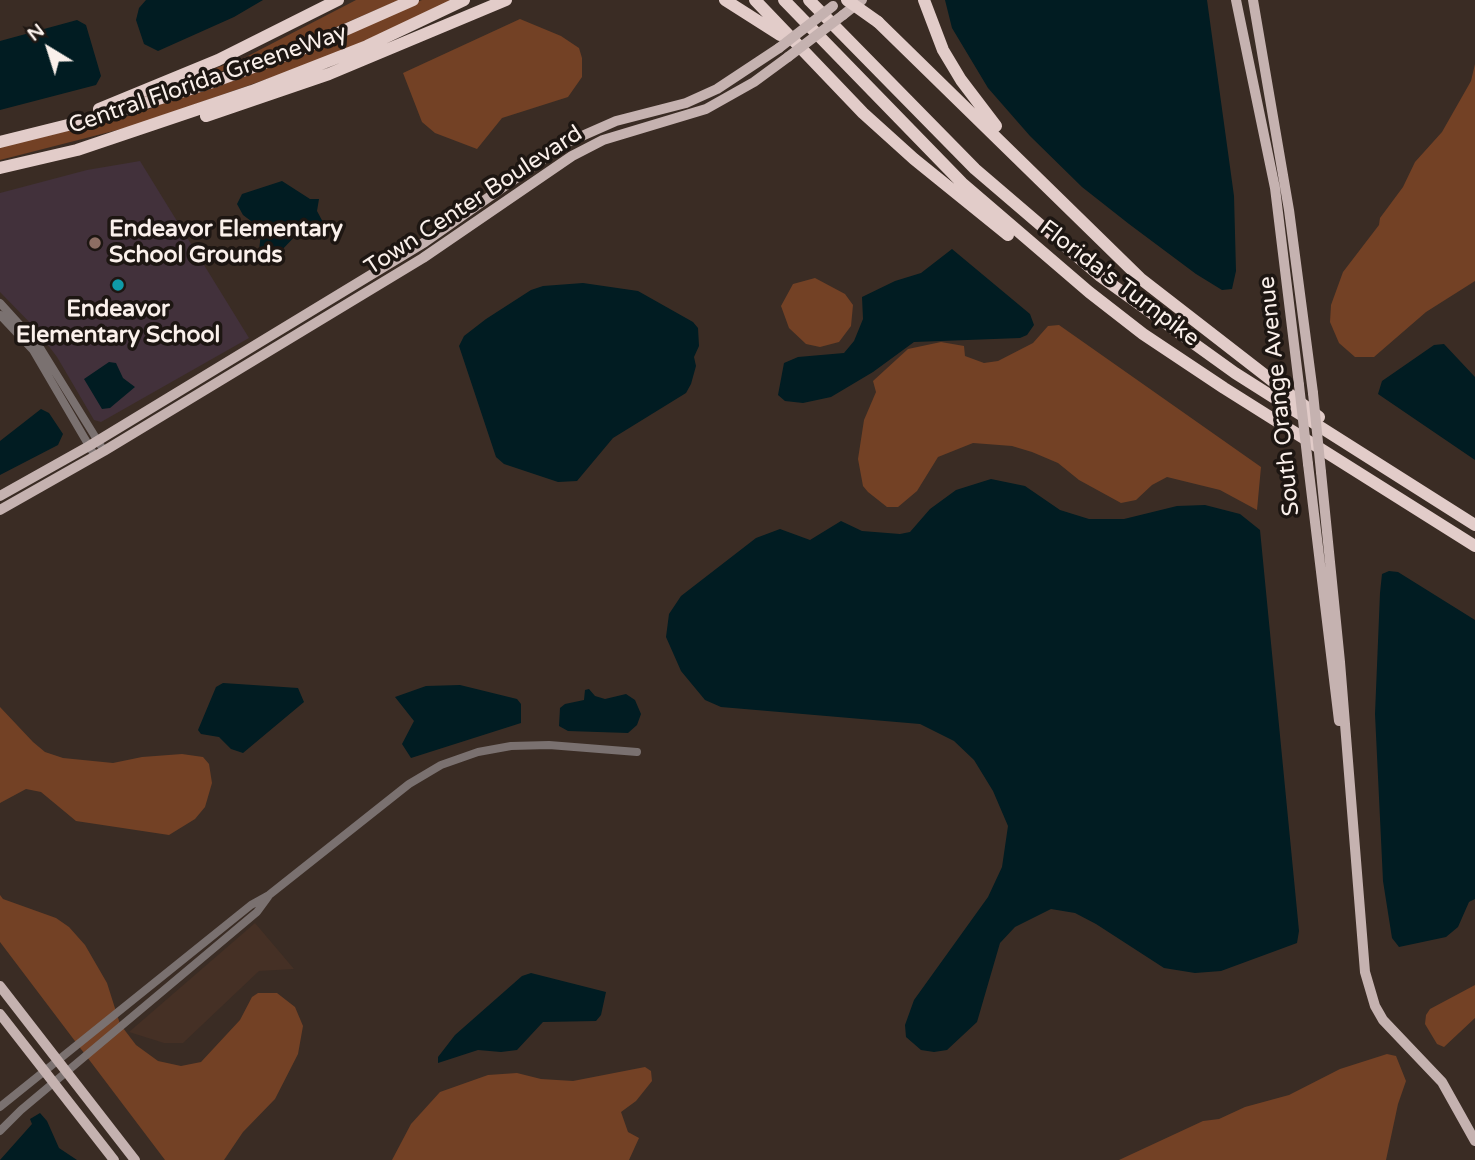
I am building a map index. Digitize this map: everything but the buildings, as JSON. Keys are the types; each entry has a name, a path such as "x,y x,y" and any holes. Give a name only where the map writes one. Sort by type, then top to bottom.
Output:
{"highway":[{"path":"289,25 326,0"},
{"path":"33,134 122,100 289,25 338,0"},
{"name":"Central Florida GreeneWay","path":"0,142 216,81 302,49 413,0"},
{"name":"Central Florida GreeneWay","path":"0,168 77,150 282,80 367,46 464,0"},
{"path":"394,47 493,0"},
{"path":"77,150 226,110 329,74 506,0"},
{"path":"725,0 778,33 914,159 1038,258 1143,334"},
{"path":"755,0 825,75"},
{"name":"Florida's Turnpike","path":"783,0 962,183 1045,257 1143,334 1475,546"},
{"name":"Florida's Turnpike","path":"808,0 930,126 1057,242 1186,340 1475,524"},
{"path":"847,0 878,22 1141,279 1177,309 1314,410 1333,434"},
{"path":"924,0 943,50 961,80 1013,150 1041,180"}],"main road":[{"name":"Town Center Boulevard","path":"0,510 100,454 430,254 572,156 603,140 706,109 754,82 862,0"},
{"name":"South Orange Avenue","path":"1236,0 1275,188 1326,629 1349,790"},
{"name":"South Orange Avenue","path":"1253,0 1289,210 1313,393 1340,662 1363,955 1375,1006 1396,1035 1442,1082 1475,1141"},
{"name":"Town Center Boulevard","path":"0,496 93,443 425,242 566,143 607,125 686,103 717,89 779,48 837,3"},
{"path":"0,986 135,1160"},
{"path":"0,1014 114,1160"}],"street":[{"path":"0,303 39,346 93,443"},
{"path":"0,315 33,350 100,454"},
{"path":"0,1107 251,905 269,895 409,784 441,765 478,752 511,746 549,744 637,752"},
{"path":"0,1131 257,912 269,895"}],"shaded area":[{"path":"356,0 399,0 283,50 138,100 137,97 246,57"},
{"path":"422,0 455,0 327,58 133,126 0,160 0,147 137,114"},
{"path":"520,19 561,36 579,48 582,77 568,97 502,118 477,149 435,133 422,122 403,73"},
{"path":"1475,64 1475,281 1426,312 1374,357 1355,357 1339,343 1330,322 1331,305 1343,272 1379,225 1380,218 1403,187 1415,162 1442,132 1471,81"},
{"name":"Endeavor Elementary School Grounds","path":"140,161 249,338 101,422 94,420 57,357 35,328 0,292 0,193 87,170"},
{"path":"815,278 845,294 853,305 851,326 839,342 820,347 806,344 789,328 781,306 793,284"},
{"path":"1059,325 1261,467 1257,510 1220,490 1167,477 1152,485 1136,500 1121,503 1079,480 1058,463 1032,452 1012,446 973,443 938,457 917,491 898,507 887,507 868,492 863,486 858,459 864,420 876,392 873,381 908,349 941,342 964,346 965,356 984,363 998,361 1033,343 1048,326"},
{"path":"0,707 45,752 63,758 113,763 142,757 182,754 203,757 209,764 212,783 205,807 195,819 169,835 76,821 41,792 26,789 0,803"},
{"path":"0,895 3,899 56,918 69,927 85,945 107,983 120,1024 136,1045 158,1061 181,1066 201,1062 240,1020 252,997 258,993 277,993 295,1007 303,1026 298,1054 275,1099 243,1132 224,1160 165,1160 0,942"},
{"path":"255,923 294,969 259,971 183,1043 164,1043 129,1032"},
{"path":"1475,985 1475,1018 1444,1047 1437,1044 1425,1024 1426,1015 1430,1009"},
{"path":"1387,1054 1396,1056 1406,1081 1398,1104 1386,1160 1119,1160 1203,1121 1219,1119 1245,1107 1289,1095 1340,1069"},
{"path":"645,1067 651,1071 652,1081 636,1101 621,1112 628,1132 639,1138 629,1160 392,1160 411,1124 440,1092 488,1075 517,1073 541,1079 573,1081"}],"water":[{"path":"146,0 263,0 234,17 158,51 144,44 136,20 139,8"},
{"path":"945,0 1207,0 1234,196 1236,271 1232,289 1222,290 1196,274 1129,224 1082,187 1030,136 988,88 952,28"},
{"path":"77,20 86,25 101,76 96,85 0,110 0,41"},
{"path":"282,181 310,199 319,199 317,211 324,224 299,232 280,252 270,257 259,251 261,233 255,224 243,215 237,204 242,194"},
{"path":"952,249 1030,314 1034,325 1027,335 1020,338 914,342 873,372 831,397 803,403 785,401 778,395 784,363 798,357 844,353 854,341 863,319 862,297 895,281 921,273"},
{"path":"583,283 638,291 693,322 698,328 699,346 694,357 696,366 686,393 613,438 577,481 558,482 504,464 496,457 459,346 464,336 531,290 543,286"},
{"path":"1444,344 1475,377 1475,460 1378,394 1382,381 1434,345"},
{"path":"109,362 116,363 123,378 135,387 110,408 102,409 84,379"},
{"path":"41,409 49,413 63,434 58,445 0,475 0,441"},
{"path":"991,479 1025,486 1060,510 1089,519 1124,519 1177,506 1205,505 1240,514 1260,530 1299,931 1297,943 1221,971 1195,973 1164,968 1075,913 1051,909 1015,927 1000,943 977,1022 947,1050 934,1052 921,1050 906,1037 905,1025 914,1000 988,897 1002,867 1008,826 993,791 974,760 954,741 920,724 721,707 705,700 681,671 666,637 669,614 681,596 756,538 780,529 810,540 841,521 862,531 900,534 910,532 930,509 956,490"},
{"path":"1389,571 1398,572 1475,620 1475,899 1469,902 1458,927 1446,937 1399,947 1392,938 1383,881 1375,714 1380,593 1382,574"},
{"path":"223,683 298,688 304,702 243,753 231,749 219,737 201,734 198,730 216,687"},
{"path":"460,685 517,699 521,704 521,723 411,758 402,744 414,721 395,697 426,686"},
{"path":"589,689 595,696 605,699 626,694 635,700 641,714 637,725 628,733 568,731 559,726 560,708 565,704 584,700 585,690"},
{"path":"531,973 606,992 601,1015 596,1021 543,1022 517,1050 478,1050 438,1063 438,1057 455,1035 522,976"},
{"path":"40,1113 47,1121 59,1148 77,1160 0,1160 32,1124 30,1119"}],"place":[{"name":"Endeavor Elementary School Grounds","path":"95,243"},
{"name":"Endeavor Elementary School","path":"118,285"}]}
